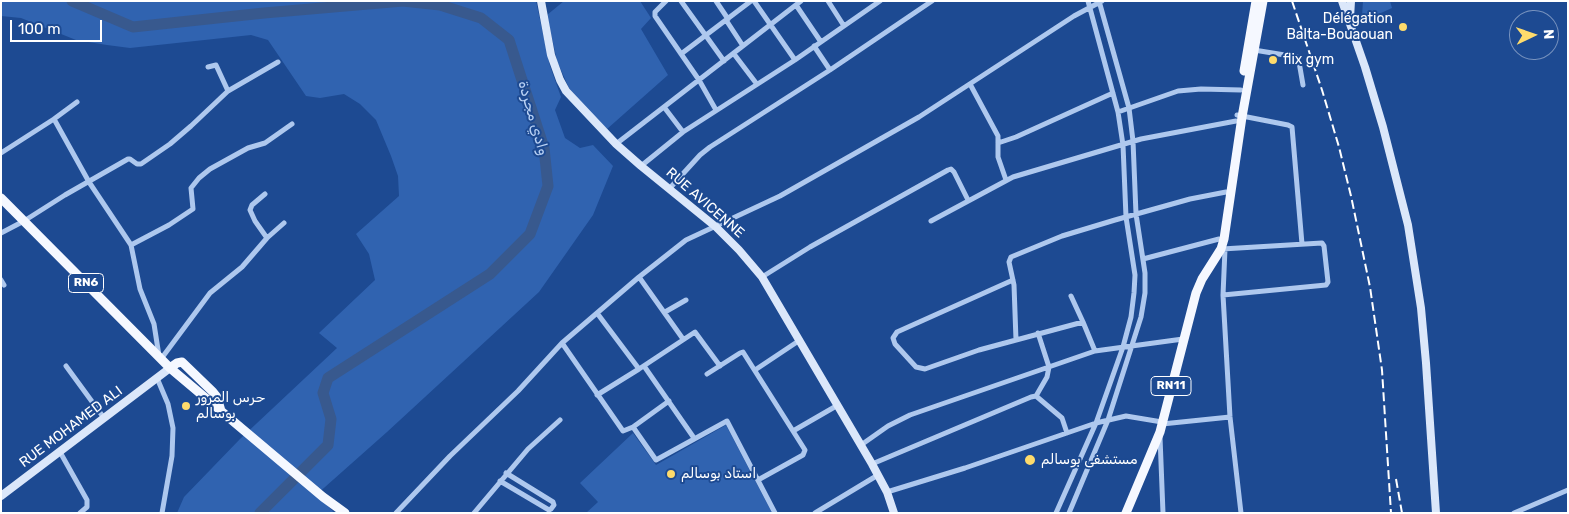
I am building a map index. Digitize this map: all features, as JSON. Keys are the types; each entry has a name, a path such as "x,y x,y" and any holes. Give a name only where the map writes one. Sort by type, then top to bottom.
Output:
{"main road":[{"name":"RN11","path":"1126,513 1161,426 1196,293 1224,239 1240,90 1256,1"},
{"name":"RN11","path":"1220,247 1226,192 1238,118 1263,1"},
{"name":"RN6","path":"1,198 170,368 323,497 345,513"}],"street":[{"name":"RUE AVICENNE","path":"541,1 551,55 560,80 573,100 616,144 716,226 740,250 762,277 872,464 887,492 894,513"},
{"path":"666,1 654,14 699,80 716,110"},
{"path":"681,1 724,60"},
{"path":"716,1 743,46"},
{"path":"681,54 753,1 795,60"},
{"path":"828,1 844,26"},
{"path":"641,166 683,132 756,83 795,60 880,1"},
{"path":"670,188 700,155 710,147 830,70 932,1"},
{"path":"1342,1 1383,127 1409,233 1421,308 1436,513"},
{"path":"1350,24 1351,1"},
{"path":"396,513 518,391 562,343 639,277 686,240 788,192 919,117 1089,4 1100,2 1128,108 1133,142 1136,214 1143,259 1144,293 1141,318 1108,420 1070,513"},
{"path":"616,144 798,3 821,42"},
{"path":"1056,513 1096,423 1123,347 1131,317 1135,275 1126,217 1123,144 1118,112 1089,4"},
{"path":"814,46 830,70"},
{"path":"1253,50 1297,57 1303,85"},
{"path":"734,54 756,83"},
{"path":"1,233 128,159 139,165 145,162 191,126 228,91 278,62"},
{"path":"208,67 216,65 228,91"},
{"path":"970,84 998,136 998,157 1006,180"},
{"path":"1118,112 1178,91 1201,89 1240,90"},
{"path":"998,143 1016,137 1113,93"},
{"path":"1,153 77,102"},
{"path":"664,107 683,132"},
{"path":"931,221 1006,180 1123,144 1238,118 1292,127 1302,244"},
{"path":"54,119 89,182 131,246 140,289 154,324 160,357"},
{"path":"131,246 170,225 192,209 191,188 210,169 248,148 265,143 292,124"},
{"path":"762,277 810,247 948,170 951,169 954,172 968,200"},
{"path":"1016,340 1013,280 1009,262 1011,257 1062,236 1190,199 1226,192"},
{"path":"266,194 252,205 250,210 267,238"},
{"path":"160,357 210,293 242,267 267,238 284,223"},
{"path":"1143,259 1220,247 1323,244 1327,284 1223,295"},
{"path":"1220,247 1230,417 1241,513"},
{"path":"639,277 683,339"},
{"path":"1013,280 897,332 893,338 895,344 916,367 925,369 979,350 1083,322"},
{"path":"1072,296 1095,351"},
{"path":"665,312 686,300"},
{"path":"596,313 669,401 694,438"},
{"path":"597,395 641,368 693,332 696,332 720,366"},
{"path":"1036,396 1047,377 1049,367 1038,334"},
{"path":"861,445 888,426 910,415 1095,351 1183,339"},
{"path":"755,370 800,340"},
{"path":"562,343 623,432 669,401"},
{"path":"708,374 741,352 744,354 805,450 804,454 758,480"},
{"path":"66,366 104,418"},
{"name":"RUE MOHAMED ALI","path":"1,496 170,368"},
{"path":"157,378 168,404 173,428 172,456 162,513"},
{"path":"872,464 1031,396 1036,396 1062,418 1067,433"},
{"path":"793,431 838,405"},
{"path":"887,492 965,468 1096,423 1126,416 1161,426 1230,417"},
{"path":"474,513 528,449 560,420"},
{"path":"633,427 655,460 727,421 775,513"},
{"path":"1161,426 1163,513"},
{"path":"60,452 87,500 87,507 80,513"},
{"path":"500,481 549,510 554,505 553,502 506,473"},
{"path":"815,513 878,475"},
{"path":"1514,513 1568,490"}],"shaded area":[{"path":"1,1 536,1 550,66 561,97 555,110 565,138 580,148 593,145 613,166 593,215 539,292 316,495 333,511 332,513 177,513 184,497 240,439 337,348 319,333 375,280 369,254 356,234 399,196 398,176 376,120 360,104 344,94 320,98 306,96 268,40 251,35 130,48 107,45 76,40 21,18 1,16"},
{"path":"564,1 640,1 651,18 641,29 668,75 607,129 569,88 557,61 547,15"},
{"path":"1363,1 1390,1 1392,8 1372,17 1372,20 1364,24 1362,16"},
{"name":"استاد بوسالم","path":"726,425 772,513 586,513 598,502 580,483 633,433 656,465"}],"waterway":[{"name":"وادي مجردة","path":"72,1 133,27 403,1 440,5 481,18 509,40 544,148 548,186 530,234 490,274 328,378 323,393 331,419 328,445 260,513"},
{"name":"وادي مجردة","path":"437,1 440,5"}],"railway":[{"path":"1292,1 1339,147 1370,287 1382,370 1391,513"},
{"path":"1396,479 1402,513"}],"place":[{"name":"Délégation Balta-Bouaouan","path":"1403,27"},
{"name":"flix gym","path":"1273,60"},
{"name":"حرس المرور بوسالم","path":"186,406"},
{"name":"مستشفى بوسالم","path":"1030,460"},
{"name":"استاد بوسالم","path":"671,474"}]}
